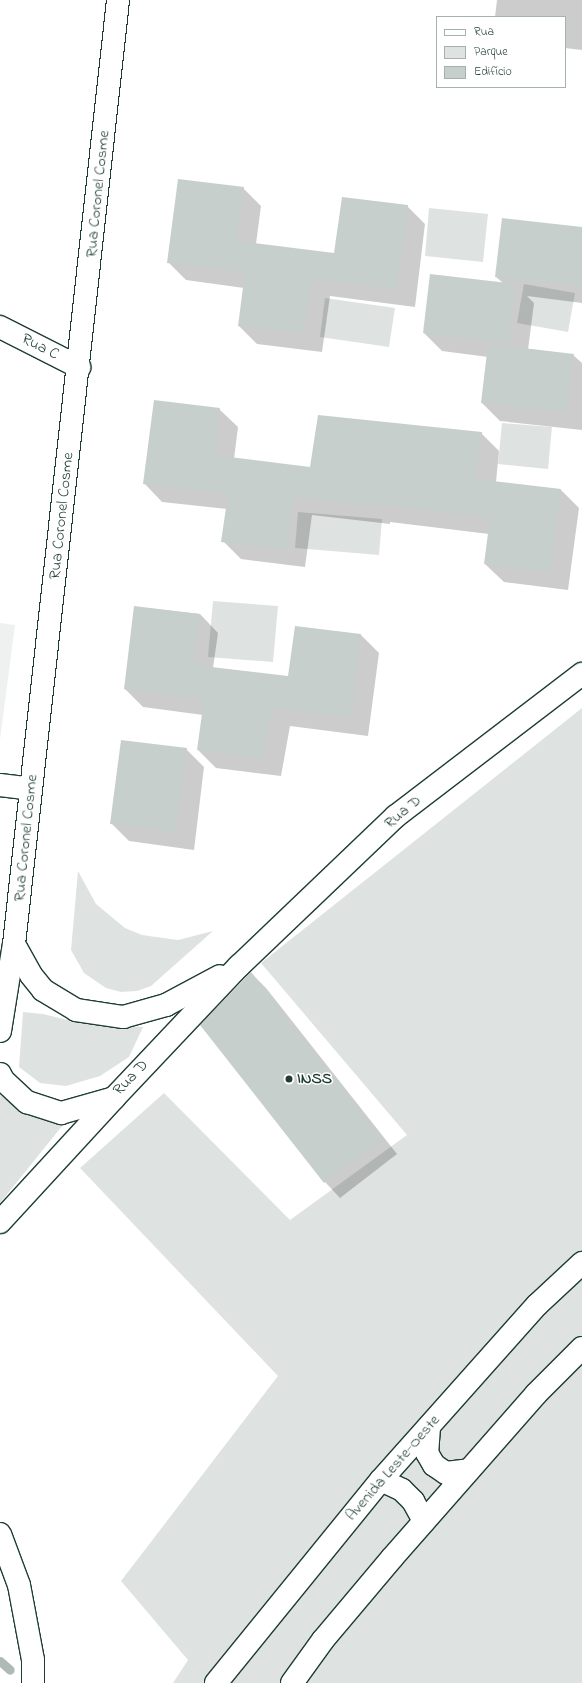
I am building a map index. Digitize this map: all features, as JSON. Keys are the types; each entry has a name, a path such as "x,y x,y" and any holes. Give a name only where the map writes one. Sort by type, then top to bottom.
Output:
{"street":[{"name":"Rua Coronel Cosme","path":"0,1027 14,944 79,367 118,0"},
{"name":"Rua C","path":"0,327 79,367"},
{"name":"Rua D","path":"0,1074 3,1080 27,1102 61,1113 114,1098 239,966 396,816 582,674"},
{"path":"0,785 31,789"},
{"name":"Rua D","path":"14,944 31,975 44,990 76,1010 123,1017 166,1006 239,966"},
{"path":"0,1222 114,1098"},
{"name":"Avenida Leste-Oeste","path":"216,1683 381,1480 537,1305 582,1263"},
{"path":"292,1683 323,1640 424,1521 536,1394 582,1348"},
{"path":"429,1427 427,1453 434,1465 446,1473 469,1470"},
{"path":"381,1480 402,1490 413,1501 424,1521"},
{"path":"0,1534 19,1585 33,1660 33,1683"}],"shaded area":[{"path":"0,623 15,625 0,740"}],"green space":[{"path":"429,208 488,214 483,262 425,256"},
{"path":"524,284 575,293 568,332 517,323"},
{"path":"325,298 395,308 389,347 320,337"},
{"path":"502,423 552,427 548,469 498,464"},
{"path":"298,512 382,519 379,555 295,548"},
{"path":"213,601 278,606 273,662 208,657"},
{"path":"582,708 582,1683 173,1683 188,1660 121,1581 278,1376 80,1168 164,1093 290,1220 407,1135 261,963"},
{"path":"78,871 96,904 125,928 142,935 178,940 213,931 151,986 137,991 121,992 106,988 84,973 71,950"},
{"path":"23,1012 43,1014 80,1023 143,1027 129,1057 100,1076 66,1086 40,1083 19,1067"},
{"path":"0,1095 52,1122 67,1120 0,1203"}],"building":[{"path":"178,179 244,187 237,241 334,253 342,197 408,205 397,289 312,279 304,334 238,326 245,272 167,263"},
{"path":"502,218 582,227 582,287 495,277"},
{"path":"430,274 516,284 509,344 423,333"},
{"path":"488,344 574,354 567,413 481,403"},
{"path":"154,400 220,408 214,455 310,467 318,415 482,432 476,479 561,489 550,573 484,564 490,518 373,504 372,507 294,497 288,550 221,542 228,494 143,484"},
{"path":"134,606 200,614 194,665 288,676 295,626 361,634 351,718 272,708 263,759 197,750 204,699 124,689"},
{"path":"121,740 187,748 176,832 110,824"},
{"name":"INSS","path":"251,972 383,1139 324,1183 200,1025"}],"waterway":[{"path":"0,1661 10,1670"}],"place":[{"name":"INSS","path":"289,1079"}]}
